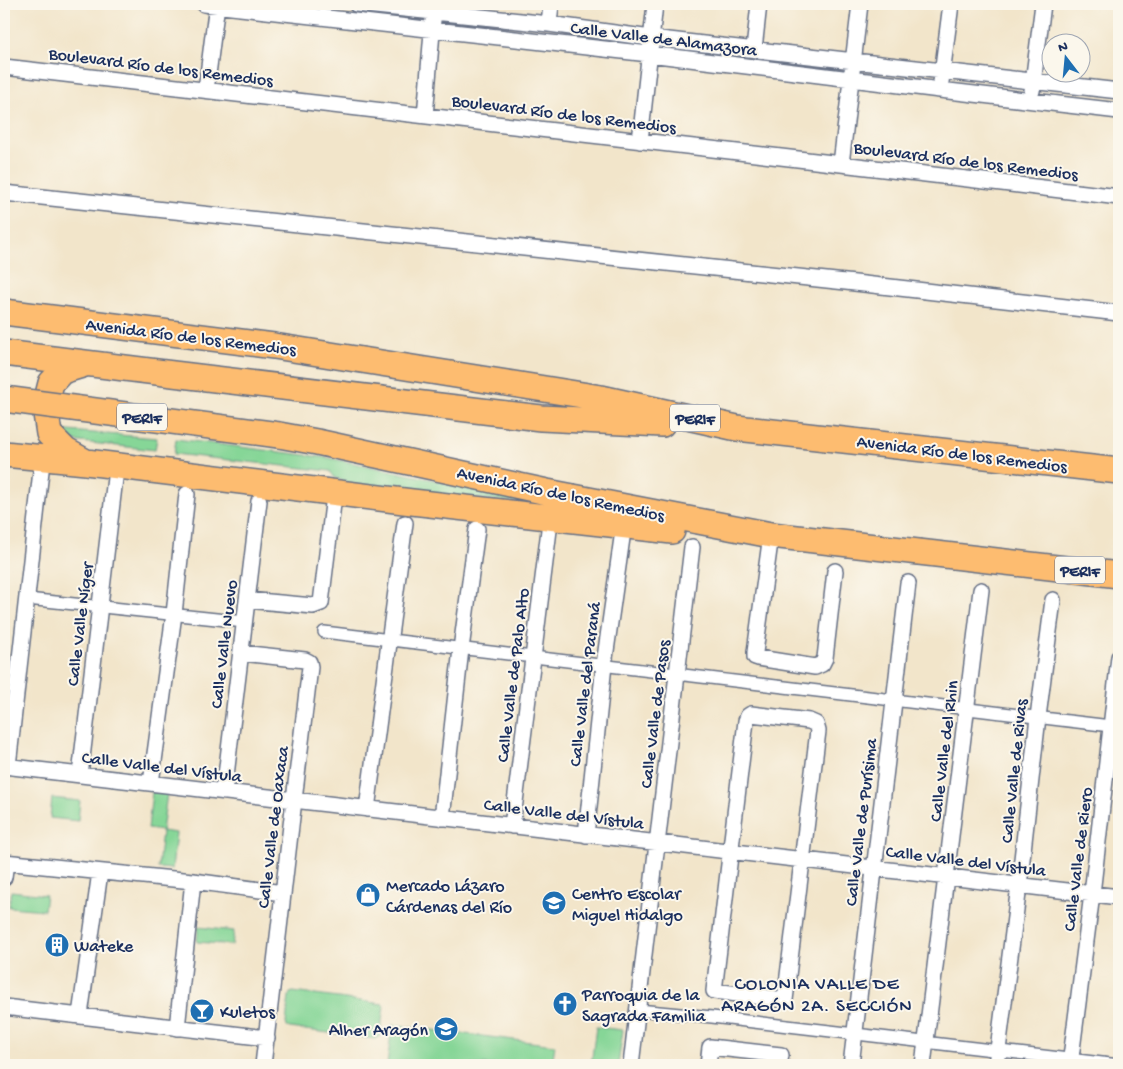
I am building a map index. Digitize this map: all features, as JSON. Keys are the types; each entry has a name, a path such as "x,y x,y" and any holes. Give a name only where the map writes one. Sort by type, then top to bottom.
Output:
{"highway":[{"name":"Avenida Río de los Remedios","path":"4,312 274,346 601,398 737,428 1119,472"},
{"path":"4,353 542,418 737,428"},
{"path":"85,364 62,370 51,383 45,407 49,434 66,451 86,462"},
{"name":"Avenida Río de los Remedios","path":"4,399 279,435 547,492 771,535 1119,575"},
{"path":"4,454 694,534 771,535"},
{"path":"1062,465 1119,480"},
{"path":"1041,565 1119,565"}],"street":[{"name":"Calle Valle de Alamazora","path":"213,4 1119,111"},
{"path":"206,90 213,4"},
{"name":"Calle Valle de Alamazora","path":"356,4 434,8 651,38 1119,91"},
{"path":"549,24 551,4"},
{"path":"640,141 655,4"},
{"path":"754,49 759,4"},
{"path":"842,164 860,4"},
{"path":"940,90 951,4"},
{"path":"1030,100 1044,4"},
{"path":"426,116 434,8"},
{"name":"Boulevard Río de los Remedios","path":"4,67 1119,197"},
{"path":"4,193 855,283 1119,313"},
{"path":"6,766 41,471"},
{"name":"Calle Valle Níger","path":"80,775 115,478"},
{"path":"151,783 174,614 187,494"},
{"name":"Calle Valle Nuevo","path":"224,792 259,501"},
{"path":"247,600 314,606 322,601 333,504"},
{"path":"367,809 405,523"},
{"path":"442,818 476,529"},
{"name":"Calle Valle de Palo Alto","path":"512,826 549,530"},
{"path":"771,535 756,657 814,667 824,662 835,572"},
{"name":"Calle Valle del Paraná","path":"586,835 604,665 622,538"},
{"name":"Calle Valle de Pasos","path":"631,1065 692,546"},
{"name":"Calle Valle de Purísima","path":"851,1065 908,583"},
{"name":"Calle Valle del Rhin","path":"923,1065 981,590"},
{"path":"27,599 245,622"},
{"name":"Calle Valle de Rivas","path":"997,1058 1053,600"},
{"path":"324,632 1115,727"},
{"name":"Calle Valle de Oaxaca","path":"241,653 305,660 310,664 264,1065"},
{"name":"Calle Valle de Riero","path":"1071,1062 1115,727 1119,657"},
{"path":"754,714 809,721 816,724 818,730 785,1000 714,991 730,852 748,716 754,714"},
{"name":"Calle Valle del Vístula","path":"6,766 1119,897"},
{"path":"4,877 5,862 193,881 283,893"},
{"path":"80,1016 100,872"},
{"path":"177,1028 193,881"},
{"path":"4,1007 267,1038"},
{"path":"638,1010 926,1042 997,1058 1119,1065"},
{"path":"708,1065 710,1047 780,1060"}],"green space":[{"path":"56,430 157,438 155,450 72,441"},
{"path":"176,439 329,458 530,500 531,502 372,490 335,478 330,471 174,454"},
{"path":"152,792 167,794 162,831 148,829"},
{"path":"52,798 80,801 78,821 50,818"},
{"path":"162,831 176,833 172,869 158,868"},
{"path":"11,891 46,895 44,910 9,907"},
{"path":"198,927 234,931 232,945 197,942"},
{"path":"293,992 383,1004 380,1036 375,1039 287,1027 289,996"},
{"path":"392,1025 555,1045 552,1065 387,1065"},
{"path":"596,1027 623,1030 618,1065 591,1065"}],"place":[{"name":"Mercado Lázaro Cárdenas del Río","path":"368,895"},
{"name":"Centro Escolar Miguel Hidalgo","path":"554,903"},
{"name":"Wateke","path":"57,945"},
{"name":"Parroquia de la Sagrada Familia","path":"565,1004"},
{"name":"Kuletos","path":"202,1011"},
{"name":"Alher Aragón","path":"446,1029"}],"district":[{"name":"COLONIA VALLE DE ARAGÓN 2A. SECCIÓN","path":"817,993"}]}
